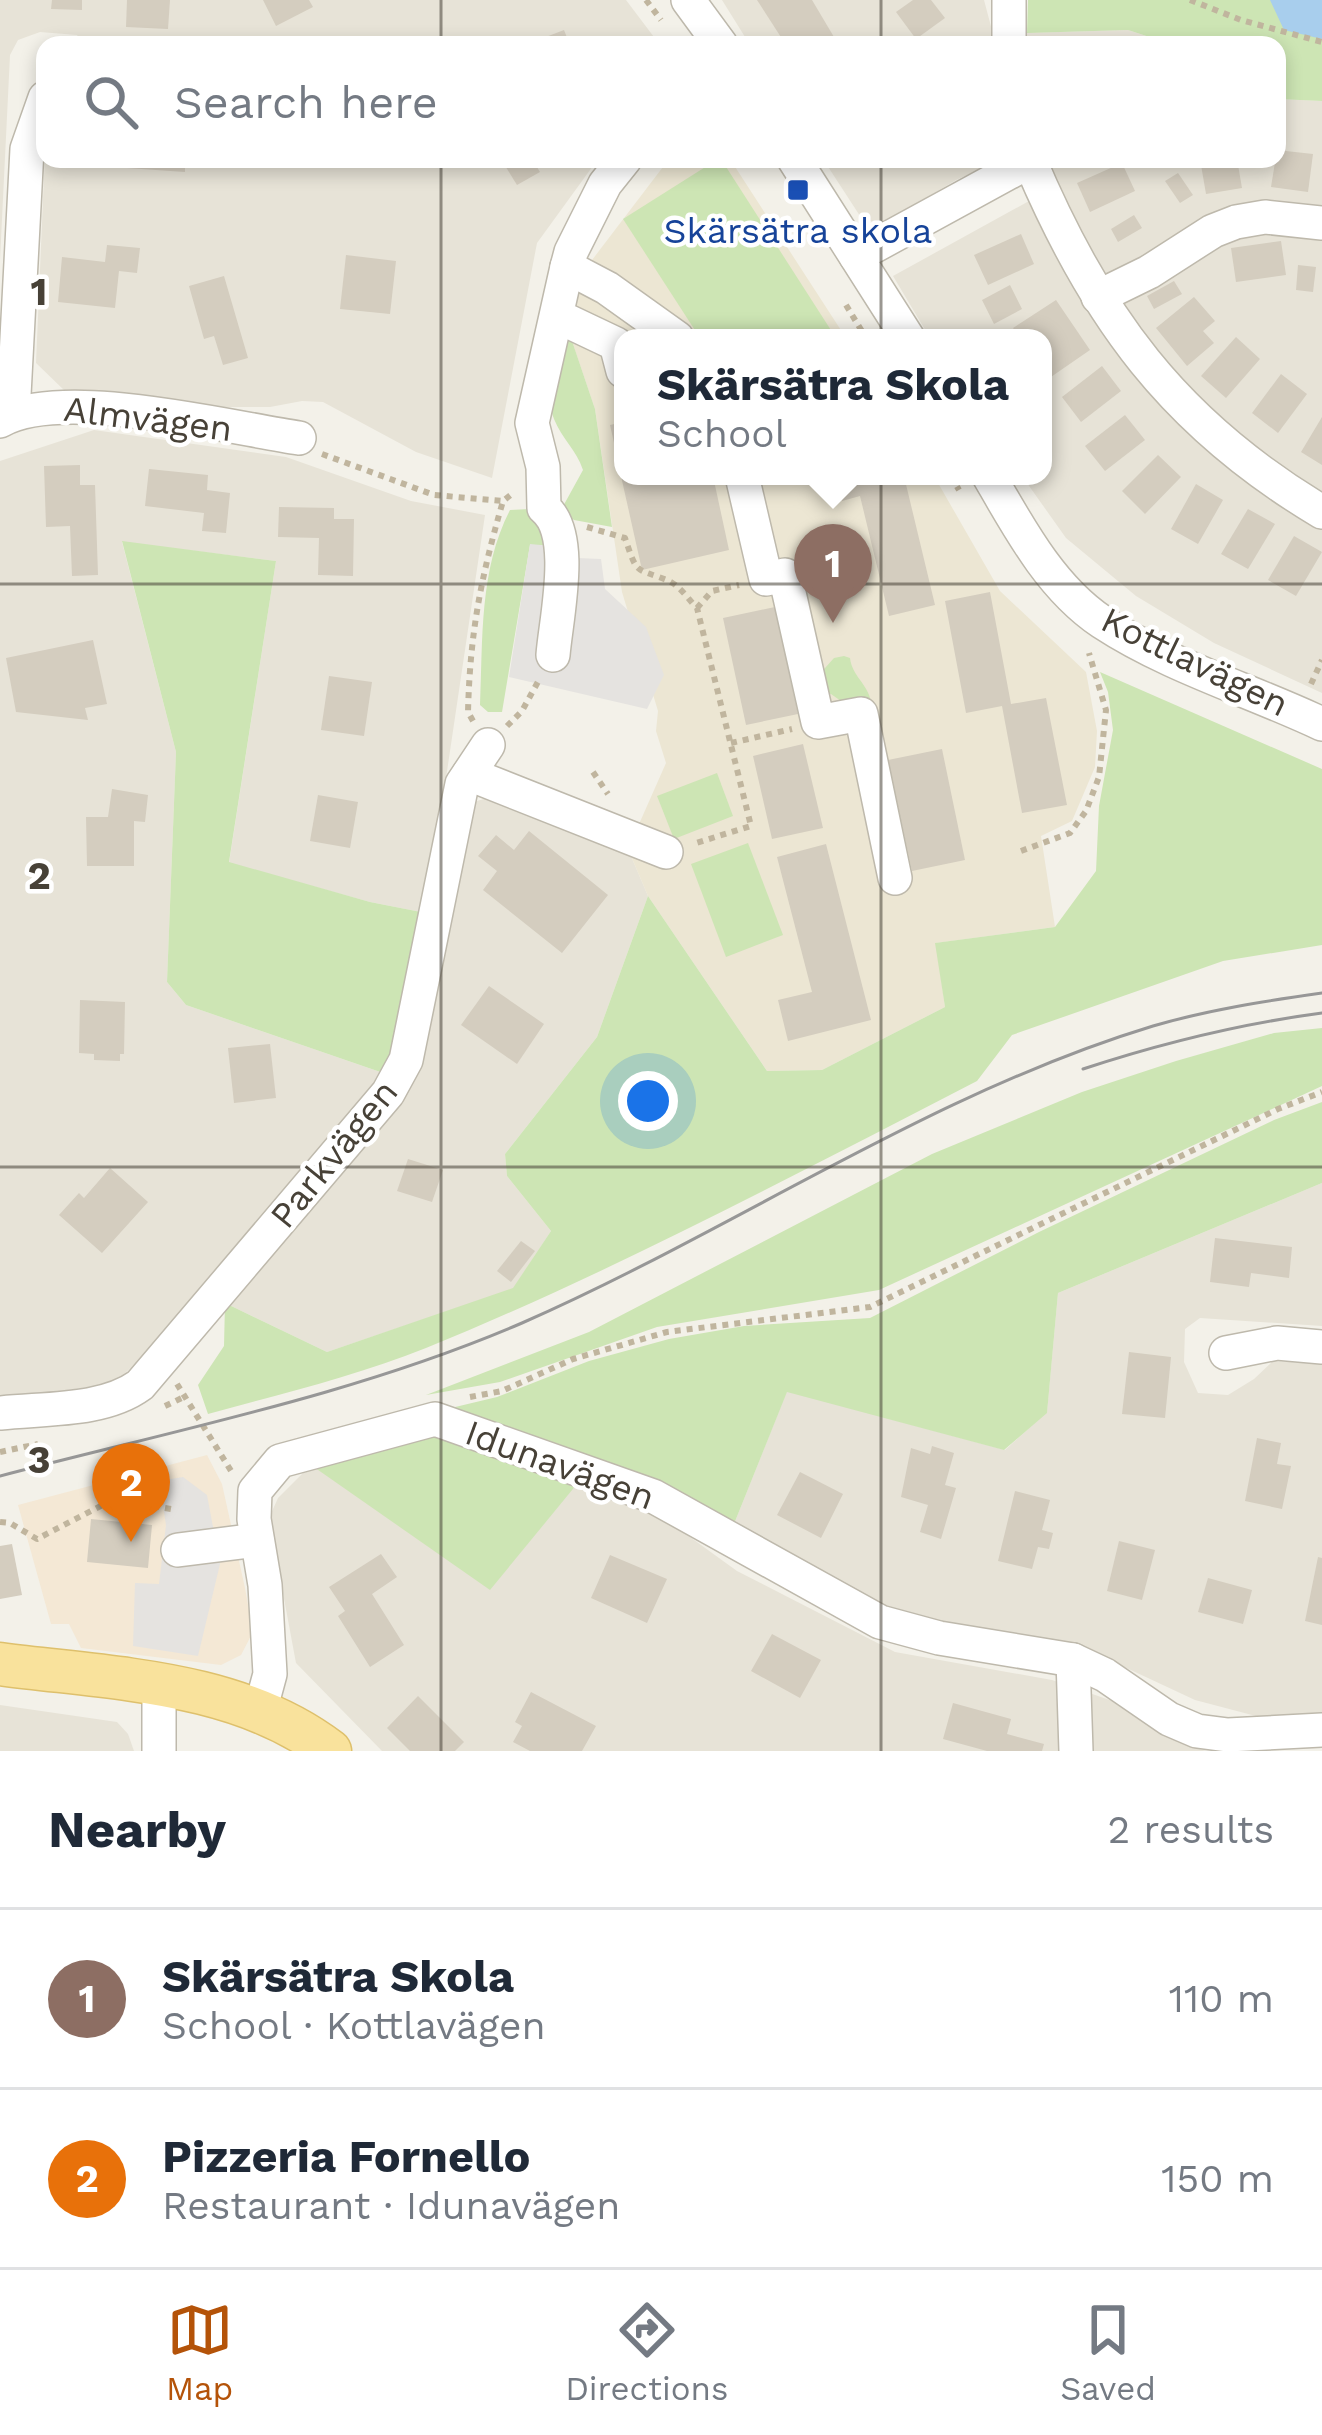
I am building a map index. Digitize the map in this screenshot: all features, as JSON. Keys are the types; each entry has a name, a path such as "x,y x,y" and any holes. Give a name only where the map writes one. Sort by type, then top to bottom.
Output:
{"main road":[{"path":"0,1664 159,1684 219,1697 305,1732 330,1751"}],"street":[{"path":"688,0 714,36"},
{"path":"1009,0 1009,36"},
{"path":"7,418 27,149 36,124"},
{"path":"553,655 562,543 555,517 544,508 543,467 532,423 571,252 618,168"},
{"path":"800,168 902,329"},
{"path":"856,256 1015,168"},
{"path":"1033,168 1075,258 1139,358 1210,432 1269,481 1322,512"},
{"path":"1098,297 1149,272 1213,231 1236,223 1265,218 1322,223"},
{"path":"568,267 608,288 665,329"},
{"path":"557,316 614,343"},
{"name":"Almvägen","path":"7,418 40,407 102,409 299,438"},
{"path":"744,485 766,579 785,575 818,722 861,714 895,878"},
{"name":"Kottlavägen","path":"994,485 1038,557 1100,620 1176,660 1322,724"},
{"name":"Parkvägen","path":"0,1413 126,1396 164,1359 388,1093 406,1060 462,784 488,745"},
{"path":"469,774 665,852"},
{"path":"1226,1353 1277,1343 1322,1347"},
{"name":"Idunavägen","path":"255,1491 280,1461 435,1419 653,1496 880,1622 939,1638 1073,1660 1197,1731 1228,1735 1322,1730"},
{"path":"255,1491 270,1674 260,1711"},
{"path":"178,1550 257,1540"},
{"path":"1073,1660 1076,1751"},
{"path":"159,1684 160,1751"}],"path":[{"path":"1190,0 1322,43"},
{"path":"299,438 329,458 434,495 503,501"},
{"path":"543,467 503,501 479,584 470,641 468,712 488,745 523,711 553,655"},
{"path":"581,526 625,538 635,568 674,582 697,608 752,826 665,852"},
{"path":"697,608 712,591 750,583"},
{"path":"1022,851 1070,832 1099,777 1106,710 1089,653"},
{"path":"730,743 769,734"},
{"path":"463,1399 502,1391 573,1359 667,1332 870,1307 1322,1092"},
{"path":"164,1359 227,1469 255,1491"},
{"path":"227,1469 242,1459"},
{"path":"0,1522 37,1538 113,1499 171,1509"}],"shaded area":[{"path":"0,0 626,0 653,36 78,36 40,32 18,40 10,55 0,260"},
{"path":"722,0 984,0 993,34 1128,30 1146,36 744,36"},
{"path":"1286,99 1322,101 1322,693 1214,643 1136,596 1066,538 1028,485 1052,485 1052,329 925,329 893,276 1058,185 1051,168 1286,168"},
{"path":"44,168 591,168 537,243 492,478 416,452 323,402 197,407 65,391 36,363"},
{"name":"Skärsätra skola","path":"662,168 736,168 840,329 614,329 614,485 939,485 1000,591 1086,672 1097,731 1095,767 1072,821 1041,836 1055,927 936,943 945,1007 822,1070 767,1071 648,896 628,849 666,763 656,731 658,711 622,592 595,409 565,321 589,264"},
{"path":"829,168 982,168 882,224 862,219"},
{"path":"94,430 286,457 411,501 485,515 426,913 229,863 276,561 122,542 176,752 167,982 186,1005 389,1075 182,1318 115,1383 0,1400 0,461"},
{"path":"530,544 562,547 577,558 601,559 605,589 646,627 664,675 647,709 509,677"},
{"path":"494,796 628,849 648,896 597,1037 505,1154 507,1176 551,1231 513,1289 327,1352 225,1303 389,1116 470,803"},
{"path":"1322,1183 1322,1326 1200,1318 1185,1329 1184,1362 1198,1393 1228,1395 1273,1361 1322,1364 1322,1713 1275,1721 1195,1700 1088,1650 887,1613 732,1529 787,1391 1005,1450 1047,1412 1058,1293"},
{"path":"207,1455 222,1484 253,1632 241,1655 221,1665 81,1648 69,1624 51,1624 18,1505"},
{"path":"311,1465 577,1484 647,1506 737,1571 895,1652 1052,1680 1121,1704 1179,1742 1206,1751 382,1751 296,1663 269,1518 278,1498"},
{"path":"183,1477 207,1495 220,1564 198,1656 133,1646 135,1583 159,1584 166,1525 159,1481"},
{"path":"0,1705 117,1722 134,1751 0,1751"}],"green space":[{"path":"1028,0 1322,0 1322,101 1286,99 1286,36 1146,36 1128,30 1027,33"},
{"path":"704,168 727,168 830,329 694,329 623,219"},
{"path":"571,338 595,409 612,527 574,520 561,510 583,470 552,411 561,341"},
{"path":"530,509 548,530 543,545 530,545 502,712 488,712 480,705 484,605 493,556 510,510"},
{"path":"122,541 276,561 229,862 426,913 389,1075 186,1005 167,982 176,752"},
{"path":"834,658 850,658 871,701 848,706 831,694 821,696 817,677"},
{"path":"1100,672 1322,769 1322,945 1223,961 1012,1035 977,1081 566,1287 400,1358 208,1414 198,1385 224,1346 225,1303 327,1352 513,1288 551,1231 507,1176 505,1154 597,1037 648,896 767,1071 822,1070 945,1007 935,943 1055,927 1096,871 1099,806 1113,730"},
{"path":"717,773 733,816 674,839 657,796"},
{"path":"748,843 783,935 726,957 691,864"},
{"path":"1322,1028 1322,1086 879,1290 657,1327 500,1382 426,1395 589,1332 932,1154 1082,1092 1274,1033"},
{"path":"1322,1102 1322,1183 1058,1293 1047,1413 1004,1450 787,1392 732,1529 451,1408 669,1339 744,1326 870,1318 1039,1232 1274,1120"},
{"path":"448,1435 577,1484 490,1590 311,1465 417,1438"}],"water":[{"path":"1270,0 1322,0 1322,39 1284,30"}],"building":[{"path":"52,0 82,0 82,10 51,9"},
{"path":"127,0 170,0 168,29 126,27"},
{"path":"263,0 309,0 313,7 276,26"},
{"path":"757,0 812,0 833,36 780,36"},
{"path":"913,0 931,0 945,18 914,36 896,12"},
{"path":"1286,151 1313,154 1308,192 1271,187 1274,168 1286,168"},
{"path":"127,168 185,168 185,172"},
{"path":"507,168 538,168 540,172 517,185"},
{"path":"1111,168 1124,168 1135,191 1090,212 1077,183"},
{"path":"1202,168 1239,168 1242,188 1206,194"},
{"path":"1178,173 1193,195 1180,203 1165,181"},
{"path":"1134,215 1142,228 1118,242 1111,229"},
{"path":"1021,234 1034,264 988,285 974,255"},
{"path":"1281,241 1286,275 1236,282 1231,248"},
{"path":"107,245 140,248 137,273 119,271 115,308 58,302 62,257 105,262"},
{"path":"346,255 396,261 390,314 340,309"},
{"path":"1298,265 1316,267 1313,292 1296,290"},
{"path":"224,276 248,358 223,365 214,336 204,339 189,286"},
{"path":"1174,281 1182,294 1154,309 1147,296"},
{"path":"1010,285 1022,309 994,324 982,300"},
{"path":"1194,297 1215,321 1203,331 1214,343 1187,366 1156,328"},
{"path":"1056,300 1090,350 1052,376 1052,329 1013,328"},
{"path":"1236,337 1260,359 1226,398 1201,376"},
{"path":"1102,366 1121,391 1081,422 1062,397"},
{"path":"1281,374 1307,394 1278,433 1252,413"},
{"path":"1125,415 1145,440 1105,471 1085,446"},
{"path":"1322,417 1322,465 1301,452"},
{"path":"1158,455 1181,477 1145,514 1122,491"},
{"path":"80,465 80,485 95,485 98,575 72,576 70,526 46,527 44,466"},
{"path":"149,469 208,475 207,490 230,493 226,533 202,531 204,513 145,506"},
{"path":"1196,484 1223,500 1198,544 1171,529"},
{"path":"623,485 715,485 729,550 642,570"},
{"path":"838,485 906,485 935,605 889,616 860,496 842,501"},
{"path":"279,507 334,508 334,519 354,519 353,576 318,575 319,538 278,537"},
{"path":"1248,509 1275,524 1248,569 1221,554"},
{"path":"1294,536 1322,552 1296,596 1268,580"},
{"path":"990,592 1011,704 1046,698 1067,805 1022,813 1002,706 966,713 945,601"},
{"path":"775,607 798,714 746,725 723,618"},
{"path":"93,640 107,704 85,708 88,720 16,712 6,658"},
{"path":"329,676 372,682 364,736 321,730"},
{"path":"803,744 823,828 772,839 753,756"},
{"path":"942,749 965,860 912,871 888,760"},
{"path":"112,789 148,795 145,822 134,821 134,866 87,866 86,817 108,817"},
{"path":"318,795 358,802 350,848 310,841"},
{"path":"529,831 608,895 562,953 483,890 497,871 478,856 496,835 514,850"},
{"path":"826,844 871,1020 788,1041 778,1000 812,992 777,857"},
{"path":"489,986 544,1024 517,1064 461,1025"},
{"path":"80,1000 125,1002 120,1061 94,1060 94,1054 79,1053"},
{"path":"270,1044 276,1098 234,1103 228,1048"},
{"path":"408,1159 443,1170 432,1202 397,1191"},
{"path":"110,1168 148,1202 102,1253 59,1215 79,1193 84,1198"},
{"path":"1215,1238 1292,1247 1289,1278 1251,1273 1249,1287 1210,1282"},
{"path":"521,1241 535,1251 511,1282 497,1271"},
{"path":"1129,1352 1171,1357 1165,1418 1122,1414"},
{"path":"1257,1438 1281,1443 1277,1464 1291,1466 1282,1509 1245,1501"},
{"path":"932,1446 954,1453 945,1485 956,1488 941,1539 920,1532 928,1505 901,1497 911,1448 930,1454"},
{"path":"800,1472 843,1494 821,1538 777,1515"},
{"path":"1015,1491 1050,1500 1042,1530 1053,1533 1049,1549 1038,1547 1032,1569 998,1561"},
{"path":"91,1519 152,1525 148,1568 87,1562"},
{"path":"1119,1541 1155,1550 1142,1600 1107,1591"},
{"path":"12,1544 22,1595 0,1599 0,1546"},
{"path":"381,1554 397,1577 372,1594 404,1645 370,1667 338,1616 345,1611 329,1587"},
{"path":"610,1555 667,1579 647,1623 591,1598"},
{"path":"1318,1557 1322,1558 1322,1625 1305,1621"},
{"path":"1208,1578 1252,1590 1243,1624 1198,1612"},
{"path":"772,1634 821,1660 800,1698 751,1671"},
{"path":"531,1692 596,1726 582,1751 530,1751 513,1742 522,1726 515,1722"},
{"path":"418,1696 464,1742 455,1751 410,1751 387,1728"},
{"path":"953,1703 1011,1719 1007,1734 1044,1744 1042,1751 987,1751 943,1739"}],"tram line":[{"path":"0,1476 330,1391 459,1348 601,1286 911,1125 1070,1054 1174,1020 1322,993"},
{"path":"1083,1069 1201,1035 1322,1013"}],"place":[{"name":"Skärsätra skola","path":"798,190"},
{"name":"Skärsätra Skola","path":"833,623"},
{"name":"Pizzeria Fornello","path":"131,1542"}]}
